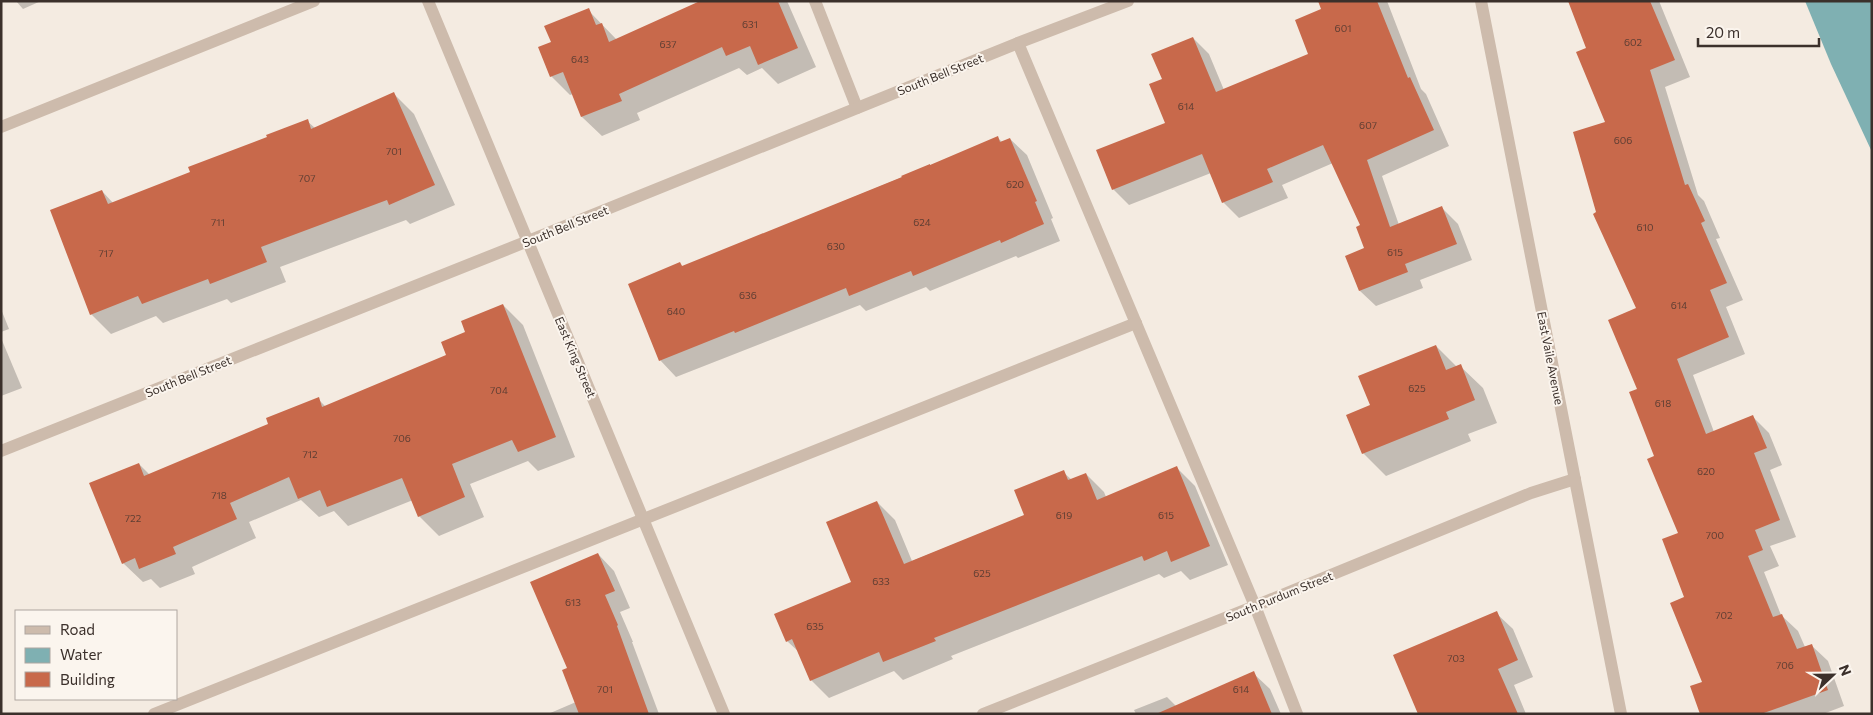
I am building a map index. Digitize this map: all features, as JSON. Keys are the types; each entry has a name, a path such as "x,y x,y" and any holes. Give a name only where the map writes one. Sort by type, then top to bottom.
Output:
{"street":[{"path":"1,127 314,1"},
{"name":"East King Street","path":"428,1 724,714"},
{"path":"815,1 856,108"},
{"name":"South Bell Street","path":"1,451 1018,43 1128,1"},
{"name":"East Vaile Avenue","path":"1481,1 1621,714"},
{"path":"1018,43 1255,606 1296,714"},
{"path":"154,714 1136,323"},
{"name":"South Purdum Street","path":"983,714 1532,493 1574,480"}],"water":[{"path":"1805,1 1872,1 1872,152 1831,64"}],"building":[{"path":"700,1 778,1 798,48 758,65 750,46 726,56 722,47 619,94 622,101 581,117 563,72 550,77 538,47 551,42 544,26 589,8 596,25 602,23 609,42"},
{"path":"1318,1 1377,1 1408,78 1410,77 1434,130 1367,160 1390,227 1442,206 1457,244 1405,264 1408,272 1359,291 1345,256 1364,248 1356,227 1360,225 1323,145 1267,169 1273,182 1222,203 1202,154 1112,190 1096,150 1165,123 1149,84 1162,79 1151,54 1193,37 1216,92 1308,54 1295,20 1321,9"},
{"path":"1568,1 1650,1 1675,60 1650,70 1685,185 1688,184 1705,221 1701,223 1727,283 1710,290 1729,337 1677,359 1706,434 1753,415 1767,448 1754,453 1780,520 1755,530 1763,550 1748,556 1773,617 1782,614 1797,649 1812,644 1828,690 1761,714 1700,714 1690,686 1702,682 1670,603 1684,597 1662,539 1678,533 1647,459 1654,456 1629,392 1637,389 1608,320 1636,308 1593,214 1596,212 1573,132 1605,122 1576,52 1586,48"},
{"path":"394,92 435,185 389,205 387,200 261,247 267,262 210,284 208,279 142,304 138,296 90,315 50,210 102,190 108,204 190,172 188,167 267,137 266,135 308,119 311,129"},
{"path":"998,136 1000,142 1010,138 1037,201 1035,202 1044,224 1001,243 1000,240 913,276 911,271 849,296 846,288 735,333 734,331 659,361 628,284 680,262 682,266"},
{"path":"503,304 556,437 518,452 512,440 452,464 465,497 418,517 402,478 327,507 320,490 298,499 289,477 230,503 237,519 173,547 176,554 139,569 135,558 122,564 89,483 139,463 144,476 268,424 266,418 319,397 322,407 446,355 441,342 465,332 461,321"},
{"path":"1436,345 1446,370 1461,364 1475,400 1446,412 1449,419 1362,454 1346,415 1370,405 1358,376"},
{"path":"1177,466 1210,546 1171,562 1167,551 1144,561 1142,556 934,638 936,641 883,662 879,652 810,681 792,639 786,642 774,614 851,582 826,522 877,501 904,564 1024,515 1014,490 1064,470 1068,480 1086,473 1097,500"},
{"path":"598,553 615,591 605,595 618,625 649,714 579,714 562,670 567,668 530,582"},
{"path":"1497,611 1518,660 1498,669 1518,714 1418,714 1393,655"},
{"path":"1254,671 1272,714 1156,714"}]}
